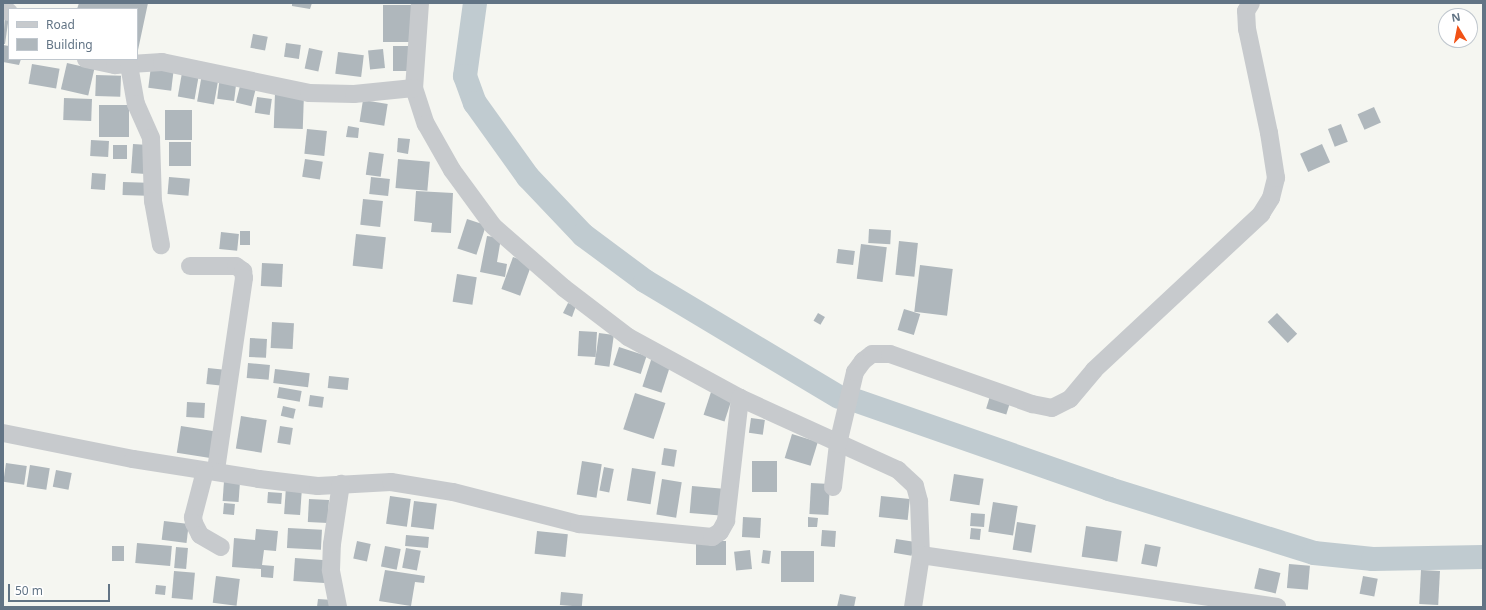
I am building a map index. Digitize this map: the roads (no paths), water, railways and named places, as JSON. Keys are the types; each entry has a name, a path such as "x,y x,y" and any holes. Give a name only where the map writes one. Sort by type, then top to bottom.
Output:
{"street":[{"path":"420,3 414,88 426,124 452,170 494,226 564,288 628,337 740,398 838,444 898,470 914,486 918,501 921,556 914,607"},
{"path":"833,487 838,444 855,372 863,361 872,354 890,354 1046,408 1060,405 1070,399 1094,370 1134,330 1261,214 1271,198 1276,178 1269,133 1247,29 1246,11 1250,3"},
{"path":"91,60 115,65 162,62 309,93 354,94 414,88"},
{"path":"129,65 136,104 150,138 153,201 161,245"},
{"path":"190,266 236,266 243,271 244,278 210,471 194,517 194,523 200,535 220,547"},
{"path":"3,433 210,471 304,485 391,482 453,492 579,524 712,537 720,532 726,521 740,398"},
{"path":"338,607 332,570 332,544 341,484"},
{"path":"921,556 1277,607"}],"waterway":[{"path":"475,3 465,76 475,103 528,177 583,235 645,281 839,397"},
{"path":"857,401 1109,489 1314,553 1373,559 1483,557"}]}
